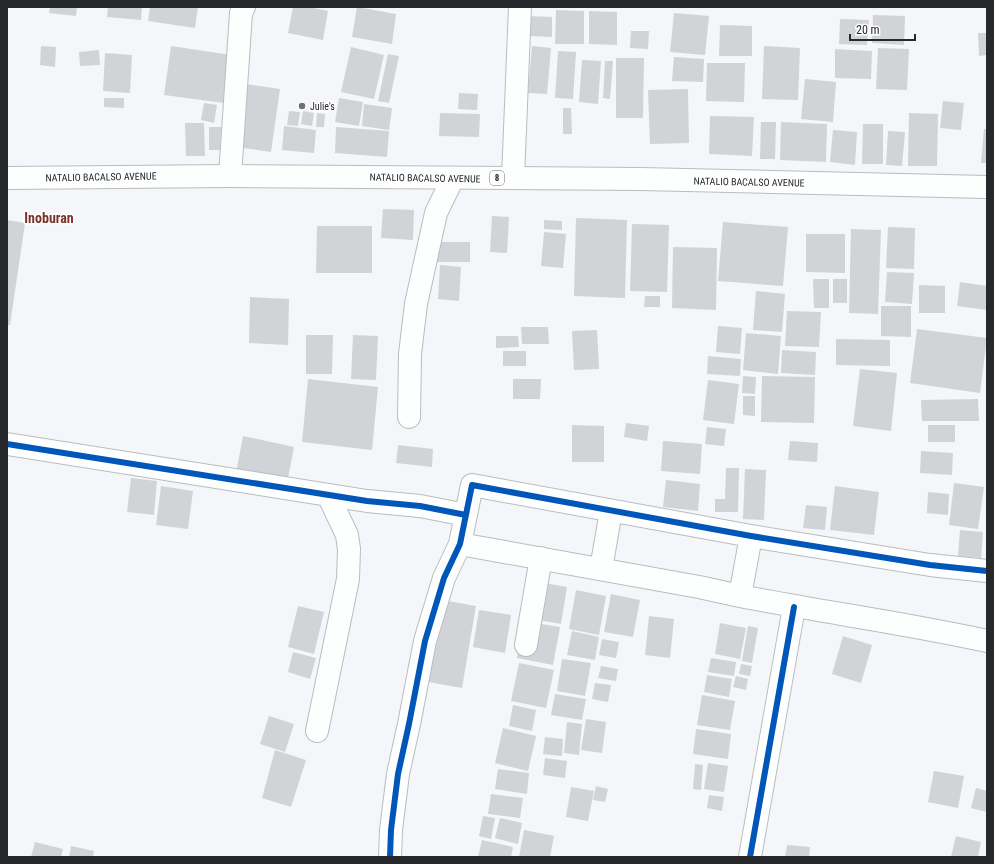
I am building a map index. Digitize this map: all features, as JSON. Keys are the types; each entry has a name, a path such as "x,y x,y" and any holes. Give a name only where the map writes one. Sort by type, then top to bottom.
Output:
{"main road":[{"path":"230,176 241,13 244,7"},
{"path":"513,178 520,7"},
{"name":"NATALIO BACALSO AVENUE","path":"7,178 230,176 513,178 987,187"},
{"path":"409,417 410,354 416,304 436,213 453,178"},
{"path":"7,444 367,501 420,506 466,515"},
{"path":"390,857 391,830 398,774 410,724 424,641 444,578 460,544 472,485 750,536 930,565 987,571"},
{"path":"317,731 348,579 349,549 347,534 328,495"},
{"path":"601,569 611,511"},
{"path":"740,596 750,536"},
{"path":"460,544 699,587 794,607 896,623 987,641"},
{"path":"526,645 541,558"},
{"path":"750,857 794,607"}],"building":[{"path":"50,7 77,7 76,16 49,13"},
{"path":"108,7 142,7 141,20 107,17"},
{"path":"150,7 198,7 195,28 148,21"},
{"path":"293,7 309,7 328,11 323,40 288,33"},
{"path":"357,7 396,14 392,44 352,37"},
{"path":"556,10 584,11 584,44 555,44"},
{"path":"589,11 617,12 617,45 589,44"},
{"path":"674,13 709,16 705,55 670,52"},
{"path":"873,15 905,16 904,45 872,43"},
{"path":"528,16 552,17 552,37 528,36"},
{"path":"840,19 869,20 867,45 839,44"},
{"path":"720,25 752,26 752,56 719,56"},
{"path":"631,31 649,31 648,49 630,48"},
{"path":"978,33 987,33 987,55 979,56"},
{"path":"41,46 56,47 55,67 40,65"},
{"path":"171,46 231,55 224,103 164,95"},
{"path":"532,46 551,48 547,94 528,93"},
{"path":"764,46 800,48 798,100 762,99"},
{"path":"351,47 384,55 374,99 341,92"},
{"path":"878,48 909,49 907,90 876,89"},
{"path":"835,49 872,51 871,79 835,78"},
{"path":"99,50 100,65 80,66 79,52"},
{"path":"558,51 576,52 573,99 555,98"},
{"path":"105,53 132,55 130,93 103,91"},
{"path":"388,54 399,56 389,103 378,101"},
{"path":"674,57 704,59 703,82 672,81"},
{"path":"616,58 644,58 643,118 616,118"},
{"path":"582,60 601,61 598,104 579,102"},
{"path":"605,61 613,61 610,99 603,98"},
{"path":"707,63 745,63 744,102 706,101"},
{"path":"805,79 836,82 833,122 801,119"},
{"path":"245,84 280,89 271,152 237,147"},
{"path":"688,89 689,143 650,144 648,90"},
{"path":"459,93 478,94 477,110 458,109"},
{"path":"104,98 124,98 124,108 104,107"},
{"path":"339,98 363,102 359,126 335,122"},
{"path":"943,101 964,103 961,130 940,128"},
{"path":"204,103 217,105 214,123 201,120"},
{"path":"364,104 392,108 389,130 362,126"},
{"path":"563,108 571,108 572,134 563,134"},
{"path":"289,111 300,112 298,126 287,125"},
{"path":"303,111 314,113 312,126 301,124"},
{"path":"317,113 325,114 324,127 316,127"},
{"path":"440,113 480,114 479,137 439,136"},
{"path":"909,113 938,114 937,166 908,166"},
{"path":"710,116 754,117 752,156 709,154"},
{"path":"761,122 776,122 775,159 760,159"},
{"path":"781,122 827,124 826,162 780,160"},
{"path":"185,123 204,123 205,156 186,156"},
{"path":"863,124 883,124 883,164 862,164"},
{"path":"284,126 316,130 314,153 282,150"},
{"path":"209,127 221,127 220,150 209,150"},
{"path":"336,127 389,131 387,157 335,153"},
{"path":"984,129 987,129 987,163 981,163"},
{"path":"833,130 857,132 855,165 830,162"},
{"path":"888,131 905,132 902,166 886,165"},
{"path":"383,209 414,210 413,240 381,238"},
{"path":"492,216 509,217 507,253 490,252"},
{"path":"576,218 627,220 625,298 574,296"},
{"path":"7,220 25,223 10,325 7,325"},
{"path":"544,220 562,221 562,230 544,229"},
{"path":"723,222 788,227 783,286 718,281"},
{"path":"632,224 669,225 667,292 630,291"},
{"path":"317,226 372,226 372,273 316,273"},
{"path":"888,227 915,228 914,269 886,268"},
{"path":"851,229 881,230 878,314 849,313"},
{"path":"544,232 566,234 563,268 541,266"},
{"path":"806,234 845,234 845,273 806,272"},
{"path":"436,242 470,242 470,262 436,262"},
{"path":"673,247 717,248 716,310 672,308"},
{"path":"440,265 461,267 459,301 438,299"},
{"path":"887,272 914,273 912,304 885,302"},
{"path":"813,279 829,279 829,308 814,308"},
{"path":"833,279 847,279 847,303 833,303"},
{"path":"960,282 987,286 987,310 957,306"},
{"path":"919,285 945,286 945,313 919,313"},
{"path":"756,291 785,294 782,332 753,330"},
{"path":"645,296 660,296 660,307 644,307"},
{"path":"250,297 289,299 288,345 249,343"},
{"path":"881,306 911,306 911,337 881,336"},
{"path":"787,311 821,312 819,347 785,346"},
{"path":"718,326 742,328 740,354 716,352"},
{"path":"521,327 548,327 549,344 522,344"},
{"path":"917,329 987,338 980,393 910,383"},
{"path":"597,330 599,369 574,370 572,331"},
{"path":"746,333 781,336 778,374 743,370"},
{"path":"306,335 333,335 332,374 306,374"},
{"path":"353,335 378,336 376,380 351,379"},
{"path":"496,336 518,336 519,347 496,348"},
{"path":"836,339 890,340 890,366 836,365"},
{"path":"782,350 816,352 815,375 781,373"},
{"path":"503,351 526,351 526,366 503,366"},
{"path":"708,356 741,359 740,376 707,374"},
{"path":"860,369 897,373 891,431 853,426"},
{"path":"743,376 756,377 755,394 742,393"},
{"path":"762,376 815,377 814,423 761,422"},
{"path":"308,379 378,387 372,450 302,442"},
{"path":"513,379 541,379 540,399 513,399"},
{"path":"708,380 739,384 734,424 703,420"},
{"path":"743,396 755,396 755,416 743,415"},
{"path":"978,399 979,421 922,421 921,400"},
{"path":"626,423 649,426 647,441 624,437"},
{"path":"572,425 604,426 604,462 572,462"},
{"path":"928,425 955,425 955,442 928,442"},
{"path":"707,427 726,429 724,446 705,444"},
{"path":"243,436 294,447 287,483 236,473"},
{"path":"663,441 702,444 700,474 661,471"},
{"path":"790,441 818,443 817,462 788,460"},
{"path":"398,445 433,449 432,467 396,463"},
{"path":"921,451 953,453 952,475 920,473"},
{"path":"726,468 739,468 738,512 715,512 715,499 725,499"},
{"path":"745,469 766,470 764,520 743,519"},
{"path":"131,478 157,481 154,515 127,512"},
{"path":"666,480 700,484 698,511 663,507"},
{"path":"954,483 984,487 978,529 949,525"},
{"path":"161,486 193,491 188,529 156,525"},
{"path":"835,486 879,492 874,535 830,530"},
{"path":"928,492 949,494 948,515 927,513"},
{"path":"806,505 827,507 825,530 803,528"},
{"path":"960,530 983,532 981,558 958,556"},
{"path":"527,580 567,587 561,624 521,617"},
{"path":"576,590 606,596 599,635 569,629"},
{"path":"611,594 640,600 633,637 604,632"},
{"path":"442,600 476,606 462,688 428,682"},
{"path":"298,606 324,612 314,654 288,647"},
{"path":"479,610 511,615 505,653 473,647"},
{"path":"649,616 674,619 670,658 645,655"},
{"path":"523,621 560,627 553,665 517,658"},
{"path":"720,623 746,628 740,659 715,654"},
{"path":"748,626 758,628 752,663 742,661"},
{"path":"572,631 599,637 595,660 567,655"},
{"path":"843,636 872,645 861,683 832,674"},
{"path":"602,639 619,642 616,658 599,655"},
{"path":"293,652 316,658 310,679 288,672"},
{"path":"711,658 736,662 734,676 708,672"},
{"path":"562,659 591,663 585,696 557,691"},
{"path":"519,663 554,670 546,708 511,701"},
{"path":"741,664 752,666 750,676 739,674"},
{"path":"601,666 618,669 616,681 598,678"},
{"path":"707,675 732,679 729,697 704,692"},
{"path":"736,676 748,679 746,690 733,687"},
{"path":"595,683 611,685 608,702 592,699"},
{"path":"555,694 586,699 582,720 551,715"},
{"path":"702,695 735,701 730,730 697,725"},
{"path":"513,705 536,710 532,731 509,726"},
{"path":"269,716 294,724 285,752 260,744"},
{"path":"586,719 606,722 602,753 581,750"},
{"path":"567,722 582,724 579,755 564,753"},
{"path":"503,728 536,736 528,771 495,763"},
{"path":"696,729 731,734 728,759 693,754"},
{"path":"545,737 563,739 562,756 543,754"},
{"path":"275,750 306,760 291,807 262,798"},
{"path":"545,758 567,761 565,778 543,775"},
{"path":"708,763 728,766 724,792 704,789"},
{"path":"695,764 703,765 701,790 693,789"},
{"path":"498,769 529,773 527,794 495,789"},
{"path":"934,771 964,776 958,808 928,802"},
{"path":"596,786 608,789 605,802 593,800"},
{"path":"571,787 594,791 588,821 566,817"},
{"path":"976,788 987,791 987,812 971,808"},
{"path":"491,794 523,798 520,818 488,814"},
{"path":"709,795 724,797 722,811 707,808"},
{"path":"483,816 495,818 491,839 479,836"},
{"path":"500,818 522,823 518,844 495,838"},
{"path":"524,830 554,836 550,857 519,857"},
{"path":"956,836 981,842 978,857 951,857"},
{"path":"482,840 513,847 511,857 478,857"},
{"path":"35,842 63,849 61,857 31,857"},
{"path":"787,845 810,847 809,857 785,857"},
{"path":"71,846 94,851 93,857 69,857"}],"cycle path":[{"path":"7,444 367,501 420,506 466,515"},
{"path":"390,857 391,830 398,774 425,641 444,578 460,544 472,485 751,536 930,565 987,571"},
{"path":"750,857 794,607"}],"place":[{"name":"Julie's","path":"302,106"}],"district":[{"name":"Inoburan","path":"49,218"}]}
